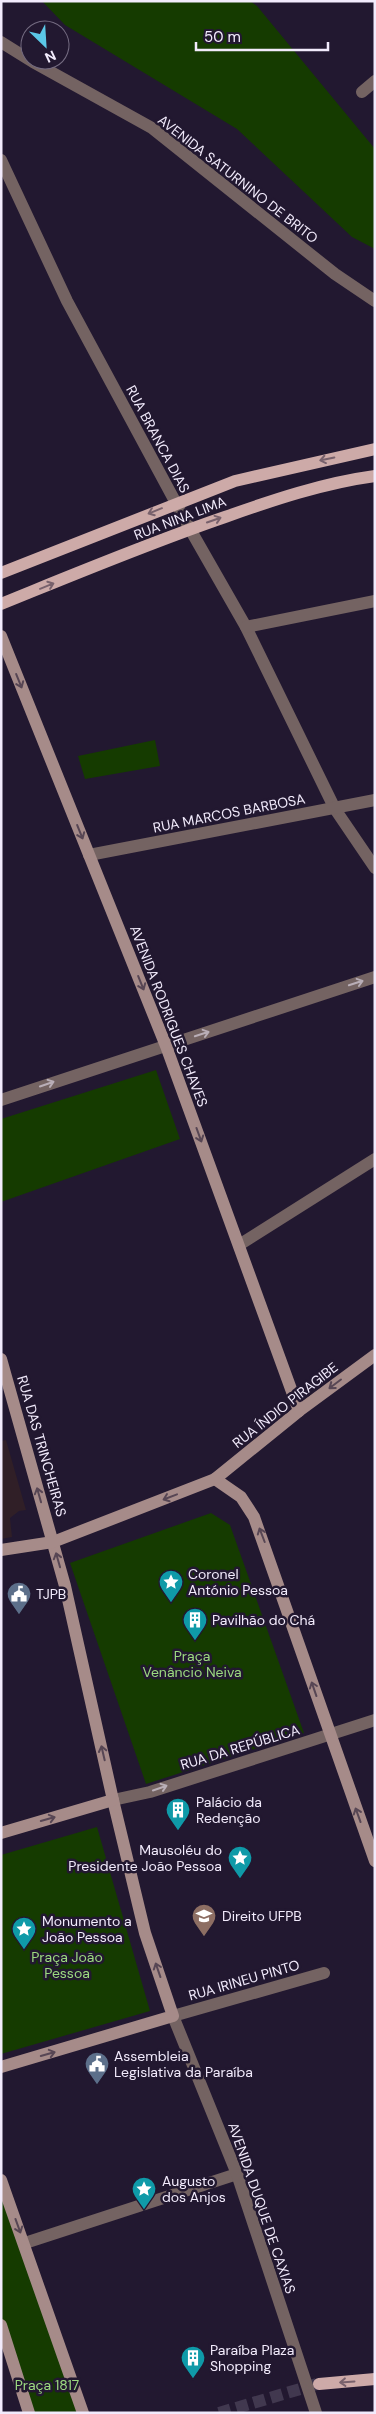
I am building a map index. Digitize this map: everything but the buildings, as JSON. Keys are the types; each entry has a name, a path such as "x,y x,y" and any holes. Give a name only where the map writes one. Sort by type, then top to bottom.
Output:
{"main road":[{"name":"RUA NINA LIMA","path":"1,573 176,503 235,482 375,449"},
{"name":"RUA NINA LIMA","path":"1,604 190,529 304,491 375,476"},
{"path":"319,2384 375,2379"}],"street":[{"name":"AVENIDA SATURNINO DE BRITO","path":"1,42 33,62 152,128 328,268 375,301"},
{"path":"362,92 375,81"},
{"name":"RUA BRANCA DIAS","path":"1,160 67,301 190,529 246,627 335,809 375,868"},
{"path":"246,627 375,601"},
{"name":"AVENIDA RODRIGUES CHAVES","path":"1,636 166,1046 299,1411"},
{"name":"RUA MARCOS BARBOSA","path":"89,854 375,800"},
{"path":"1,1100 375,977"},
{"path":"239,1245 375,1159"},
{"name":"RUA DAS TRINCHEIRAS","path":"1,1359 53,1542"},
{"name":"RUA ÍNDIO PIRAGIBE","path":"1,1550 53,1542 215,1479 299,1411 373,1360"},
{"path":"215,1479 241,1496 254,1517 375,1861"},
{"path":"1,2067 173,2016 145,1933 112,1800 67,1595 53,1542"},
{"name":"RUA DA REPÚBLICA","path":"112,1800 150,1792 224,1766 375,1720"},
{"path":"1,1833 112,1800"},
{"name":"RUA IRINEU PINTO","path":"173,2016 324,1973"},
{"name":"AVENIDA DUQUE DE CAXIAS","path":"173,2016 237,2174 316,2413"},
{"path":"25,2243 237,2174"},
{"path":"1,2180 25,2243 83,2413"},
{"path":"1,2326 29,2413"}],"shaded area":[{"path":"6,1440 26,1510 19,1511 10,1518 12,1537 1,1539 1,1441"}],"green space":[{"path":"42,1 250,1 257,6 375,149 375,249 352,237 237,129 70,28 70,20 60,20"},
{"path":"155,740 160,766 85,779 78,756"},
{"path":"156,1070 180,1139 1,1202 1,1119"},
{"name":"Praça Venâncio Neiva","path":"211,1513 230,1525 304,1733 146,1784 70,1563"},
{"name":"Praça João Pessoa","path":"97,1827 150,2011 1,2054 1,1855"},
{"name":"Praça 1817","path":"1,2180 83,2413 29,2413 1,2325"}],"tunnel":[{"path":"219,2413 317,2384"}],"place":[{"name":"Coronel António Pessoa","path":"171,1603"},
{"name":"TJPB","path":"19,1615"},
{"name":"Pavilhão do Chá","path":"195,1641"},
{"name":"Palácio da Redenção","path":"178,1831"},
{"name":"Mausoléu do Presidente João Pessoa","path":"240,1879"},
{"name":"Direito UFPB","path":"204,1937"},
{"name":"Monumento a João Pessoa","path":"24,1950"},
{"name":"Assembleia Legislativa da Paraíba","path":"97,2085"},
{"name":"Augusto dos Anjos","path":"144,2210"},
{"name":"Paraíba Plaza Shopping","path":"193,2379"}]}
